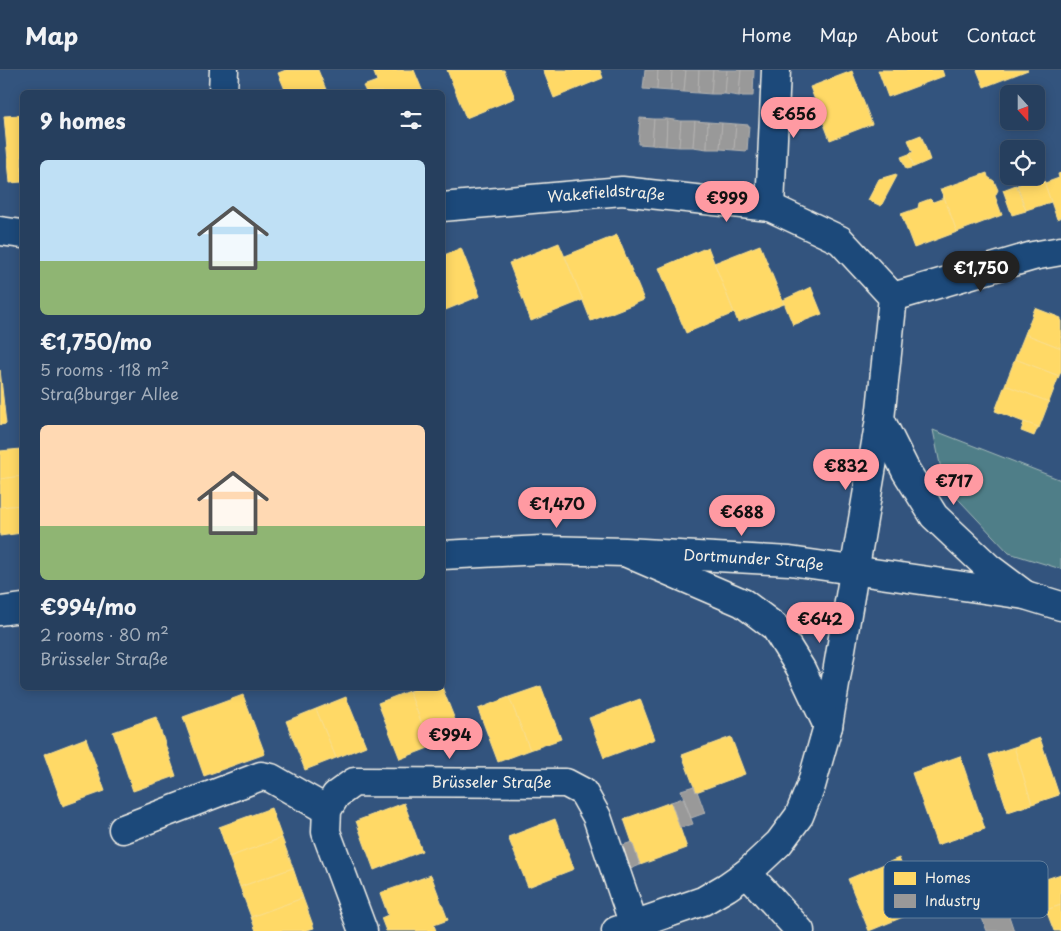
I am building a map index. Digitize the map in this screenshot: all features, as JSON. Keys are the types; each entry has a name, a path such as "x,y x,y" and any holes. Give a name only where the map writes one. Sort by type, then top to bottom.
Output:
{"street":[{"path":"223,90 224,70"},
{"path":"770,207 776,70"},
{"name":"Wakefieldstraße","path":"445,207 622,191 770,207 840,240 893,297"},
{"path":"0,231 20,234"},
{"path":"625,928 703,901 726,887 746,873 779,844 799,816 811,786 828,726 880,419 893,297 1033,256 1061,251"},
{"path":"880,419 906,471 934,516 989,568 1025,595"},
{"name":"Dortmunder Straße","path":"445,556 542,550 626,552 790,561 1025,595 1061,606"},
{"path":"626,552 744,603 775,627 801,669 828,726"},
{"path":"0,611 20,608"},
{"path":"123,829 261,776 271,778 327,810 326,832 363,931"},
{"name":"Brüsseler Straße","path":"327,810 336,795 354,782 566,783 583,792 597,817 625,928"},
{"path":"746,873 800,931"}],"green space":[{"path":"933,430 1061,480 1061,569 1009,553 944,484"}],"building: Homes":[{"path":"286,70 318,70 326,90 285,90 278,73"},
{"path":"373,70 414,70 422,90 365,90 363,86 377,81"},
{"path":"447,70 504,70 515,98 466,118"},
{"path":"543,70 600,70 603,78 554,98"},
{"path":"878,70 942,70 944,76 888,97"},
{"path":"977,70 1028,70 984,87"},
{"path":"852,71 872,124 830,140 810,87"},
{"path":"20,115 20,182 10,183 4,116"},
{"path":"921,135 930,160 914,167 909,154 913,152 908,140"},
{"path":"909,154 914,167 906,169 901,157"},
{"path":"987,173 988,177 994,181 998,190 995,196 1002,215 957,232 941,189"},
{"path":"1061,173 1061,217 1057,219 1045,183 1059,178 1058,174"},
{"path":"896,174 897,176 881,206 868,200 879,179"},
{"path":"1016,185 1026,211 1012,215 1003,190"},
{"path":"1017,185 1045,185 1051,202 1026,210"},
{"path":"941,189 957,232 914,248 901,214 918,208 919,203 930,199 933,202 944,198"},
{"path":"617,235 644,300 591,321 565,256"},
{"path":"559,243 583,300 531,321 509,263"},
{"path":"760,245 784,304 738,322 714,263"},
{"path":"708,247 734,313 686,333 659,268"},
{"path":"461,248 480,296 445,310 445,255"},
{"path":"811,287 822,314 793,325 783,300"},
{"path":"1035,308 1061,318 1061,348 1025,334"},
{"path":"1025,334 1061,348 1061,372 1059,376 1015,359"},
{"path":"1015,359 1059,376 1049,402 1005,385"},
{"path":"0,370 6,424 0,425"},
{"path":"1005,385 1049,402 1039,428 995,411"},
{"path":"1024,422 1038,427 1034,436 1021,431"},
{"path":"20,449 20,476 0,479 0,451"},
{"path":"20,476 20,505 0,507 0,479"},
{"path":"20,505 20,533 0,536 0,507"},
{"path":"541,686 561,739 530,750 509,697"},
{"path":"443,690 461,735 431,747 409,691"},
{"path":"409,691 431,747 400,759 378,703"},
{"path":"243,695 265,754 204,776 183,717"},
{"path":"346,697 366,746 336,758 316,709"},
{"path":"509,697 530,750 498,762 478,709"},
{"path":"640,699 655,739 604,758 589,718"},
{"path":"316,709 336,758 305,770 286,721"},
{"path":"156,717 176,776 133,791 113,732"},
{"path":"731,737 745,774 696,792 682,755"},
{"path":"86,738 105,791 63,806 44,754"},
{"path":"1040,738 1059,795 1032,804 1014,747"},
{"path":"1014,747 1032,804 1008,812 989,755"},
{"path":"960,756 985,829 937,845 912,773"},
{"path":"671,802 687,848 640,865 624,819"},
{"path":"404,803 422,851 374,870 356,821"},
{"path":"271,808 282,838 229,857 219,827"},
{"path":"555,819 574,869 528,887 508,837"},
{"path":"282,838 293,868 240,887 229,857"},
{"path":"884,864 884,918 901,918 869,931 848,879"},
{"path":"293,868 303,898 251,917 240,887"},
{"path":"1061,874 1061,905 1048,909 1048,878"},
{"path":"431,875 448,920 434,925 436,931 386,931 381,918 388,915 380,893"},
{"path":"303,898 314,928 304,931 256,931 251,917"},
{"path":"1061,905 1061,931 1054,931 1048,915 1048,909"}],"building: Industry":[{"path":"645,70 658,70 657,90 643,89"},
{"path":"658,70 672,70 671,91 657,90"},
{"path":"672,70 686,70 684,92 671,91"},
{"path":"686,70 699,70 698,93 684,92"},
{"path":"699,70 713,70 711,94 698,93"},
{"path":"713,70 727,70 725,94 711,94"},
{"path":"727,70 741,70 739,96 725,94"},
{"path":"741,70 754,70 753,96 739,96"},
{"path":"640,118 654,119 652,145 638,144"},
{"path":"654,119 667,119 666,146 652,145"},
{"path":"667,119 681,121 679,147 666,146"},
{"path":"681,121 695,121 693,147 679,147"},
{"path":"695,121 708,122 707,149 693,147"},
{"path":"708,122 722,123 720,149 707,149"},
{"path":"722,123 736,124 734,150 720,149"},
{"path":"736,124 749,125 747,151 734,150"},
{"path":"694,786 705,813 691,818 681,790"},
{"path":"683,798 693,824 680,828 671,802"},
{"path":"632,842 640,865 628,870 620,846"},
{"path":"982,918 1010,918 1014,931 987,931"}]}
